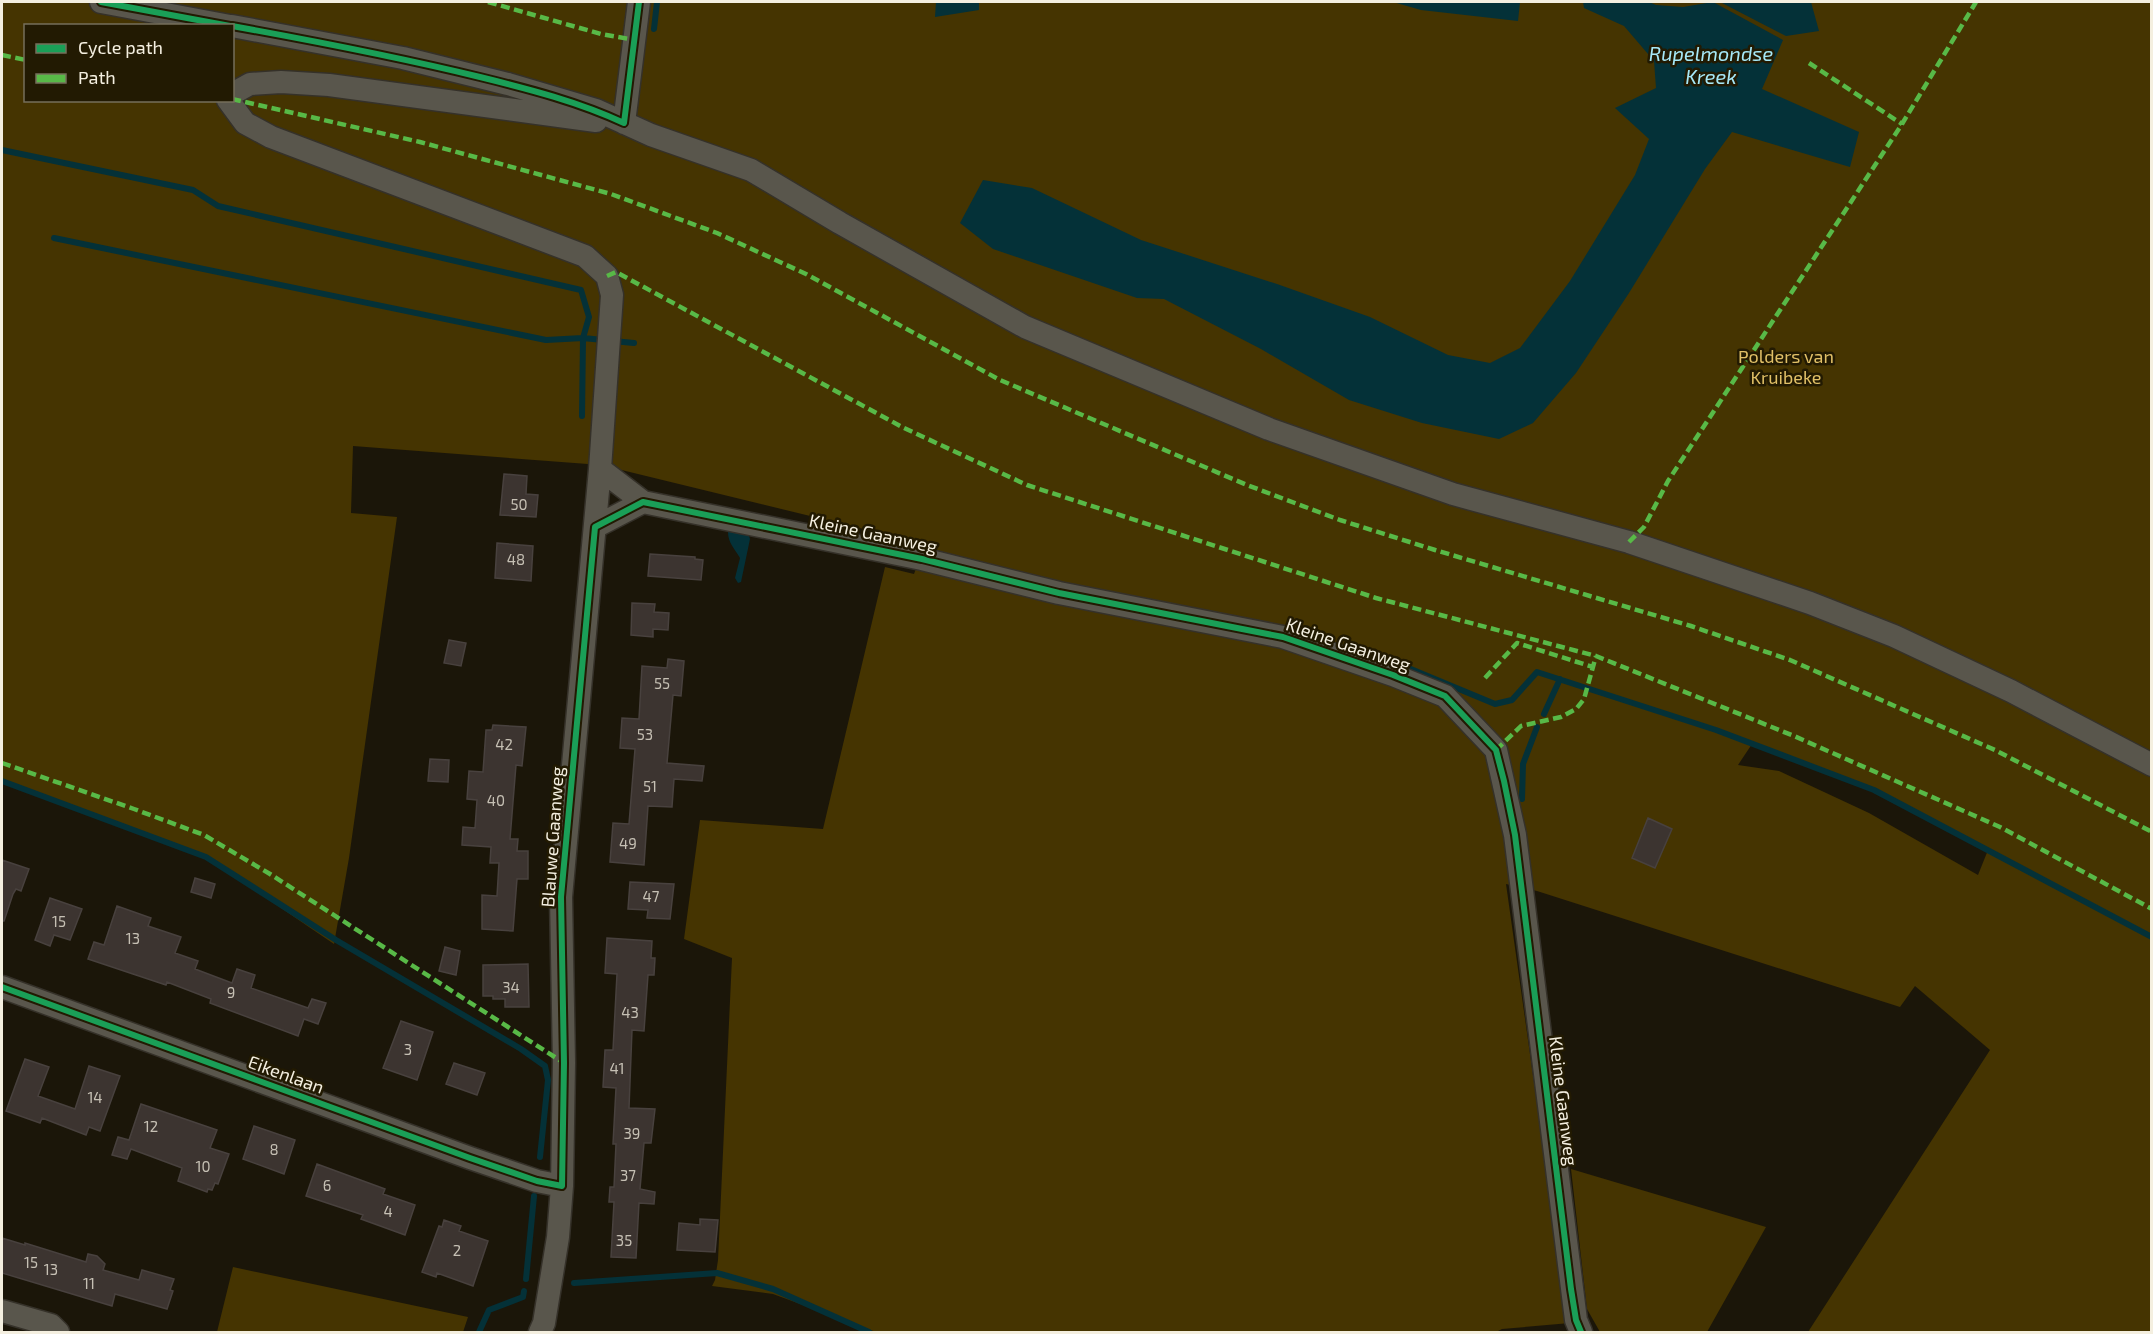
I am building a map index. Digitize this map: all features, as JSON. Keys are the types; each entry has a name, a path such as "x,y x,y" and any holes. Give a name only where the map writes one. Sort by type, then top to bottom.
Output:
{"street":[{"path":"101,2 220,24"},
{"path":"627,124 639,2"},
{"path":"234,27 403,58 508,84 596,110 627,124 751,170 1025,327 1269,429 1453,494 1629,542 1810,603 1894,636 2012,691 2151,765"},
{"path":"234,93 250,84 281,82 329,85 589,121 627,124"},
{"name":"Blauwe Gaanweg","path":"229,102 245,123 271,137 585,256 607,276 612,295 600,469 561,897 564,1063 562,1186 558,1237 544,1323 540,1332"},
{"name":"Kleine Gaanweg","path":"600,469 644,502 922,559 1059,593 1283,637 1393,675 1445,696 1496,750 1504,781 1515,835 1576,1320 1581,1332"},
{"path":"595,527 644,502"},
{"name":"Eikenlaan","path":"2,987 459,1154 562,1186"},
{"path":"2,1311 51,1325 58,1332"}],"green space":[{"name":"Polders van Kruibeke","path":"2,2 2151,2 2151,1332 1808,1332 1990,1050 1915,986 1900,1007 1537,891 1506,884 1570,1323 1502,1329 1496,1332 876,1332 773,1294 712,1286 718,1260 732,958 684,939 700,820 823,829 885,567 914,574 925,544 601,465 353,446 351,513 397,517 349,858 334,944 206,857 2,781","holes":["1752,744 1874,790 1988,850 1978,875 1869,813 1779,771 1738,765"]},
{"path":"1571,1169 1766,1227 1707,1332 1600,1332 1587,1309"},
{"path":"233,1267 468,1317 463,1332 217,1332"}],"water":[{"path":"936,2 979,2 979,10 935,17"},
{"path":"1393,2 1520,2 1518,21 1421,10"},
{"name":"Rupelmondse Kreek","path":"1583,2 1649,2 1656,5 1683,7 1713,2 1783,40 1762,89 1859,132 1850,167 1732,132 1705,169 1629,293 1576,373 1533,423 1499,439 1422,423 1349,400 1261,349 1164,299 1137,298 993,249 960,223 983,180 1032,188 1141,240 1370,317 1448,355 1490,363 1520,348 1570,281 1635,175 1649,139 1615,108 1656,88 1654,61 1624,26 1584,8"},
{"name":"Rupelmondse Kreek","path":"1720,2 1811,2 1819,31 1786,36"},
{"path":"728,532 748,533 750,539 741,582 738,583 735,578 740,558 728,536"}],"building":[{"path":"504,474 527,476 526,494 538,495 536,517 500,515"},
{"path":"497,543 533,546 531,581 495,578"},
{"path":"650,554 695,557 695,559 703,560 701,580 648,576"},
{"path":"632,603 655,604 654,612 669,613 668,630 653,629 653,637 631,635"},
{"path":"449,640 466,643 461,666 444,663"},
{"path":"668,659 684,661 681,696 673,695 667,763 704,766 702,781 674,779 672,807 648,806 644,865 610,862 613,823 629,824 635,749 620,748 622,718 639,719 642,666 667,668"},
{"path":"493,725 526,727 522,766 516,765 510,839 518,839 517,851 528,851 528,879 517,879 513,931 482,929 482,895 497,896 499,863 490,863 491,847 462,845 463,827 475,828 477,800 467,799 469,771 483,772 486,730 492,730"},
{"path":"430,759 449,760 448,782 428,781"},
{"path":"1648,818 1672,829 1655,868 1632,858"},
{"path":"2,860 29,869 21,891 16,889 13,894 4,921 2,921"},
{"path":"195,878 215,884 211,898 191,892"},
{"path":"630,882 674,884 670,919 647,918 648,910 628,909"},
{"path":"50,898 82,909 70,940 54,935 50,946 35,940"},
{"path":"117,906 151,918 148,926 181,937 175,953 198,961 195,969 232,983 237,969 255,975 251,988 308,1008 312,999 326,1003 318,1024 304,1019 298,1036 210,1003 211,999 167,982 166,985 88,959 94,942 104,945"},
{"path":"607,938 652,941 651,958 655,958 654,975 648,975 644,1031 632,1030 629,1108 655,1109 651,1143 644,1143 640,1189 655,1192 654,1204 639,1203 636,1258 611,1257 614,1202 609,1202 610,1187 614,1187 616,1144 613,1144 616,1088 603,1087 605,1050 613,1050 617,974 605,973"},
{"path":"445,947 460,951 456,975 439,971"},
{"path":"528,964 529,1007 505,1007 505,999 483,996 483,965"},
{"path":"401,1021 433,1032 417,1080 383,1068"},
{"path":"25,1059 49,1067 38,1096 75,1109 89,1066 120,1076 100,1131 89,1127 86,1135 42,1118 40,1123 6,1111"},
{"path":"454,1063 485,1073 477,1095 446,1084"},
{"path":"141,1104 217,1130 210,1148 229,1154 218,1184 215,1183 212,1190 208,1189 207,1192 178,1181 182,1168 131,1149 127,1159 112,1155 118,1137 129,1140"},
{"path":"254,1126 295,1140 284,1174 243,1159"},
{"path":"317,1164 385,1189 383,1194 415,1205 405,1235 361,1219 363,1215 306,1196"},
{"path":"700,1219 718,1220 715,1252 677,1250 679,1223 700,1225"},
{"path":"444,1220 461,1226 459,1231 488,1241 473,1286 437,1273 436,1277 422,1272 439,1226 442,1227"},
{"path":"2,1238 86,1262 88,1254 97,1256 105,1264 103,1270 139,1280 142,1270 174,1279 167,1309 115,1294 112,1306 2,1273"}],"waterway":[{"path":"654,29 657,2"},
{"path":"2,150 193,190 218,206 581,290 589,317 583,338 546,340 54,238"},
{"path":"582,416 583,338 603,340"},
{"path":"613,341 634,343"},
{"path":"1377,655 1495,704 1512,700 1537,672 1716,730 1874,790 2152,937"},
{"path":"1544,714 1560,679"},
{"path":"1522,799 1523,764 1537,727"},
{"path":"2,781 206,857 336,940 521,1049 545,1066 548,1080 540,1157"},
{"path":"526,1279 534,1196"},
{"path":"574,1283 717,1273 773,1289 869,1332"},
{"path":"479,1332 489,1310 523,1297 524,1291"}],"marked path":[{"path":"488,2 601,34 635,40"},
{"path":"1629,542 1644,527 1668,481 1902,124 1976,2"},
{"path":"2,55 24,60"},
{"path":"1809,63 1902,124"},
{"path":"234,99 420,142 611,194 717,233 806,274 1000,380 1247,485 1340,520 1691,626 1790,660 1995,750 2152,832"},
{"path":"607,276 616,272 904,428 1027,485 1376,598 1596,656 1794,736 2000,827 2152,909"},
{"path":"1485,678 1517,643 1593,667"},
{"path":"1496,750 1521,726 1561,717 1576,709 1584,699 1596,656"},
{"path":"2,763 204,835 270,874 564,1063"}],"cycle path":[{"path":"101,2 219,24"},
{"path":"234,26 480,77 572,102 624,123 639,2"},
{"path":"2,987 470,1158 537,1181 562,1186 564,1063 561,897 595,527 643,502 922,559 1059,593 1283,637 1393,675 1445,696 1496,750 1515,835 1571,1289 1576,1320 1581,1332"}]}
